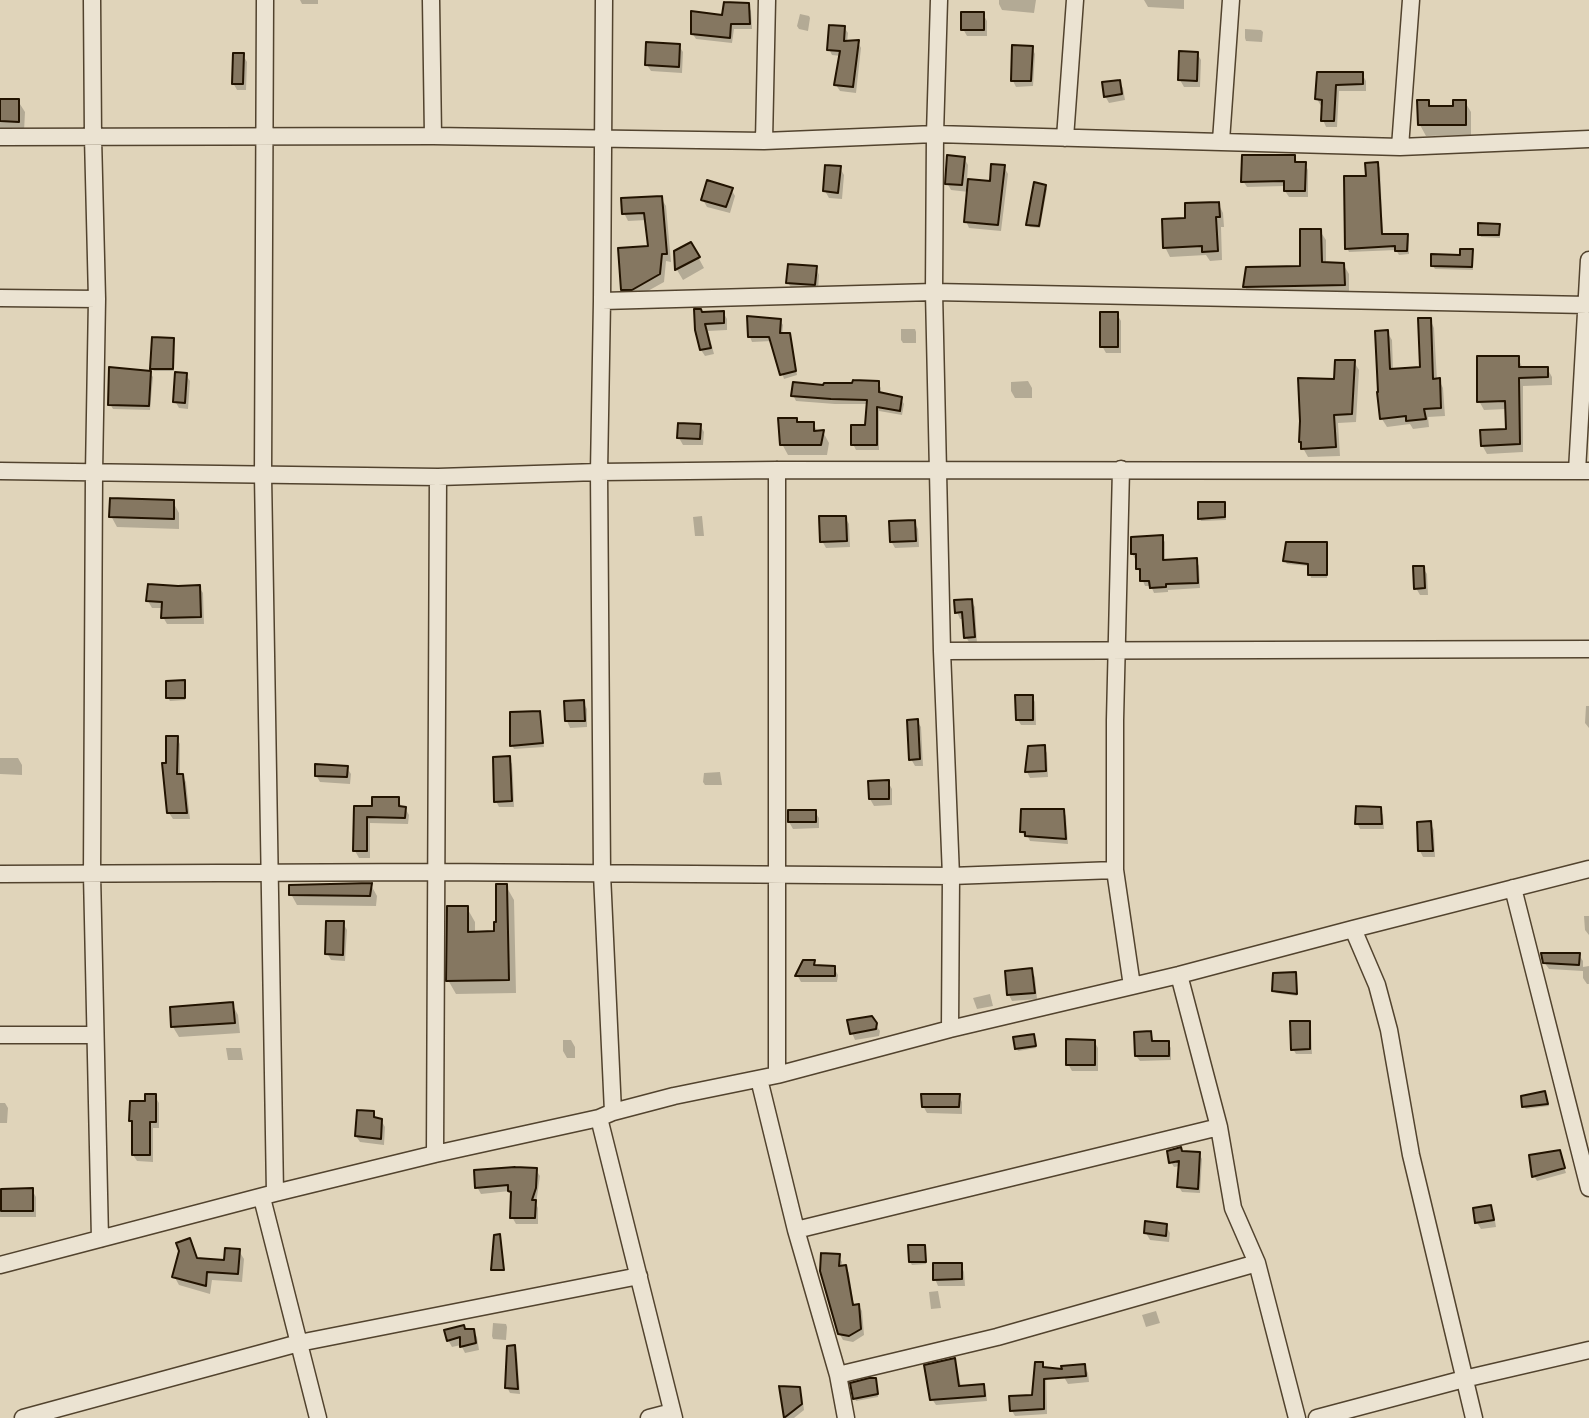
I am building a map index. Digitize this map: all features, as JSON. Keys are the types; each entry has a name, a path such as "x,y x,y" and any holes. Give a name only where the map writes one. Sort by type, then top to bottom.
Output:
{"street":[{"path":"92,0 97,299 92,874 100,1238"},
{"path":"265,0 263,475 270,872 268,1196 318,1418"},
{"path":"431,0 433,136"},
{"path":"604,0 599,472 606,1115 639,1276 673,1415 649,1418"},
{"path":"764,141 767,0"},
{"path":"939,0 934,292 942,651 951,876 950,1029"},
{"path":"1065,138 1075,0"},
{"path":"1221,141 1230,0"},
{"path":"1400,147 1411,0"},
{"path":"0,137 433,136 764,141 935,134 1400,147 1589,139"},
{"path":"0,471 438,477 777,470 1583,471 1589,260"},
{"path":"602,301 934,292 1587,305"},
{"path":"0,299 97,299"},
{"path":"1121,469 1116,651 1115,870 1132,986"},
{"path":"777,470 777,1075"},
{"path":"435,1154 438,477"},
{"path":"942,651 1589,649"},
{"path":"0,1265 435,1154 606,1115 674,1096 777,1075 950,1029 1179,975 1589,869"},
{"path":"0,874 436,872 951,876 1115,870"},
{"path":"1513,888 1589,1188"},
{"path":"1353,929 1377,985 1389,1030 1411,1155 1474,1418"},
{"path":"1179,975 1219,1127 1233,1208 1257,1263 1297,1418"},
{"path":"0,1035 95,1035"},
{"path":"759,1079 796,1230 838,1375 846,1418"},
{"path":"796,1230 1219,1127"},
{"path":"838,1375 997,1337 1257,1263"},
{"path":"23,1418 299,1343 639,1276"},
{"path":"1317,1418 1464,1379 1589,1350"}],"building":[{"path":"724,2 749,3 750,24 731,24 730,38 691,34 691,11 722,15"},
{"path":"961,12 984,12 984,30 961,30"},
{"path":"829,25 845,26 844,41 859,40 853,87 834,85 840,51 827,50"},
{"path":"646,42 680,44 679,67 645,65"},
{"path":"1012,45 1033,46 1031,81 1011,81"},
{"path":"1179,51 1198,52 1197,81 1178,80"},
{"path":"233,53 244,53 243,84 232,84"},
{"path":"1317,72 1363,72 1363,84 1336,85 1334,121 1321,121 1322,100 1315,99"},
{"path":"1120,80 1122,94 1104,97 1102,82"},
{"path":"0,99 19,99 19,122 0,121"},
{"path":"1417,100 1429,100 1429,106 1453,106 1453,100 1466,100 1466,125 1418,125"},
{"path":"947,155 965,157 962,185 945,184"},
{"path":"1242,155 1295,155 1295,162 1306,162 1305,191 1284,191 1284,181 1241,182"},
{"path":"1378,162 1382,234 1408,234 1407,251 1395,251 1395,246 1345,249 1344,176 1366,176 1365,163"},
{"path":"991,164 1005,165 998,225 964,222 968,179 990,181"},
{"path":"825,165 841,166 838,193 823,191"},
{"path":"707,180 733,188 726,207 701,200"},
{"path":"1034,182 1046,185 1039,226 1026,225"},
{"path":"662,196 667,254 662,254 660,274 632,290 621,290 618,248 648,246 644,213 622,214 621,198"},
{"path":"1219,202 1220,217 1216,217 1218,251 1202,252 1202,246 1163,248 1162,219 1185,218 1185,203"},
{"path":"1478,223 1500,224 1499,235 1478,235"},
{"path":"1300,229 1321,229 1322,262 1344,263 1345,285 1243,287 1246,267 1300,266"},
{"path":"691,242 700,257 675,270 674,251"},
{"path":"1460,249 1473,249 1472,267 1431,266 1431,254 1460,255"},
{"path":"788,264 817,266 815,285 786,283"},
{"path":"694,309 701,309 702,312 724,311 724,323 705,324 711,348 700,350"},
{"path":"1100,312 1118,312 1118,347 1100,347"},
{"path":"747,316 781,319 780,333 790,333 796,371 780,375 769,337 748,337"},
{"path":"1418,318 1431,318 1433,379 1440,378 1441,408 1424,409 1426,419 1406,421 1406,416 1380,419 1375,331 1388,330 1390,369 1420,367"},
{"path":"152,337 174,338 173,369 150,369"},
{"path":"1477,356 1519,356 1519,367 1548,367 1548,377 1519,378 1520,444 1481,446 1480,430 1506,429 1505,401 1477,402"},
{"path":"1335,360 1355,360 1352,414 1334,415 1336,447 1301,449 1298,378 1334,379"},
{"path":"109,367 151,371 149,406 108,405"},
{"path":"175,372 187,373 185,403 173,402"},
{"path":"853,380 879,381 879,392 902,397 900,411 877,407 877,445 851,445 851,425 865,425 867,400 791,396 793,382 823,385 852,383"},
{"path":"778,418 814,422 814,431 824,430 821,445 780,445"},
{"path":"678,423 701,424 700,439 677,438"},
{"path":"110,498 174,500 174,519 109,517"},
{"path":"1198,502 1225,502 1225,517 1198,519"},
{"path":"819,516 846,516 847,541 820,542"},
{"path":"915,520 916,541 890,542 889,521"},
{"path":"1163,535 1163,560 1197,558 1198,583 1166,584 1166,587 1150,588 1149,581 1140,581 1140,569 1136,569 1136,554 1131,554 1131,537"},
{"path":"1286,542 1327,542 1327,575 1308,575 1308,564 1283,561"},
{"path":"1413,566 1424,566 1425,588 1414,589"},
{"path":"148,584 200,585 201,617 161,618 162,602 146,601"},
{"path":"972,599 975,637 964,638 962,612 955,613 954,600"},
{"path":"185,680 185,698 166,698 166,681"},
{"path":"1015,695 1033,695 1033,720 1016,720"},
{"path":"584,700 585,721 565,721 564,701"},
{"path":"540,711 543,743 510,746 510,712"},
{"path":"918,719 920,759 909,760 907,720"},
{"path":"166,736 178,736 177,774 183,774 187,813 167,813 162,763 166,763"},
{"path":"1045,745 1046,771 1025,772 1028,746"},
{"path":"510,756 512,801 494,802 493,757"},
{"path":"315,764 348,766 347,777 315,776"},
{"path":"889,780 889,799 869,799 868,781"},
{"path":"372,797 399,797 399,806 406,807 405,818 367,817 367,851 353,851 354,806 372,806"},
{"path":"1356,806 1381,807 1382,824 1355,824"},
{"path":"1021,809 1064,809 1066,839 1025,836 1025,832 1020,832"},
{"path":"788,810 816,810 816,822 788,822"},
{"path":"1431,821 1433,851 1418,851 1417,822"},
{"path":"372,883 370,896 289,895 289,885"},
{"path":"496,884 507,884 509,980 446,981 447,906 468,906 468,932 494,931"},
{"path":"326,921 344,921 343,955 325,954"},
{"path":"1541,953 1580,953 1579,965 1543,963"},
{"path":"803,960 815,960 814,965 835,966 835,976 795,976"},
{"path":"1032,968 1035,993 1007,995 1005,971"},
{"path":"1296,972 1297,994 1272,991 1273,973"},
{"path":"233,1002 235,1023 171,1027 170,1007"},
{"path":"872,1016 877,1023 876,1029 850,1034 847,1020"},
{"path":"1290,1021 1310,1021 1310,1049 1291,1050"},
{"path":"1151,1031 1152,1041 1169,1041 1169,1056 1135,1056 1134,1032"},
{"path":"1034,1034 1036,1046 1015,1049 1013,1037"},
{"path":"1066,1039 1095,1040 1095,1065 1066,1065"},
{"path":"1545,1091 1548,1104 1522,1107 1521,1096"},
{"path":"145,1094 156,1094 156,1122 150,1122 150,1155 132,1155 130,1101 145,1101"},
{"path":"921,1094 960,1094 959,1107 922,1107"},
{"path":"357,1110 374,1111 374,1117 382,1119 381,1139 355,1136"},
{"path":"1181,1147 1182,1151 1200,1152 1198,1189 1177,1187 1179,1161 1169,1163 1167,1151"},
{"path":"1560,1150 1565,1168 1532,1177 1529,1155"},
{"path":"537,1168 532,1200 536,1200 535,1218 510,1218 511,1192 508,1191 508,1185 475,1188 474,1170"},
{"path":"33,1188 33,1211 1,1211 1,1189"},
{"path":"1491,1205 1494,1220 1475,1223 1473,1208"},
{"path":"1145,1221 1167,1224 1166,1236 1144,1233"},
{"path":"500,1234 504,1270 491,1270 494,1235"},
{"path":"190,1238 197,1258 224,1260 225,1248 240,1249 238,1274 207,1272 206,1286 172,1277 179,1251 176,1243"},
{"path":"908,1245 925,1245 926,1262 909,1262"},
{"path":"821,1253 840,1254 839,1266 846,1265 853,1305 859,1304 861,1329 849,1336 838,1334 820,1271"},
{"path":"933,1263 962,1263 962,1279 933,1280"},
{"path":"464,1325 465,1329 474,1329 476,1343 460,1347 460,1337 447,1341 444,1330"},
{"path":"515,1345 518,1389 505,1388 507,1346"},
{"path":"955,1358 959,1386 984,1384 985,1396 930,1400 924,1365"},
{"path":"1035,1362 1043,1362 1043,1367 1062,1369 1061,1366 1085,1364 1086,1376 1044,1379 1044,1409 1010,1411 1009,1396 1032,1395"},
{"path":"876,1378 878,1394 853,1399 850,1383"},
{"path":"779,1386 800,1387 802,1404 784,1418"}]}
